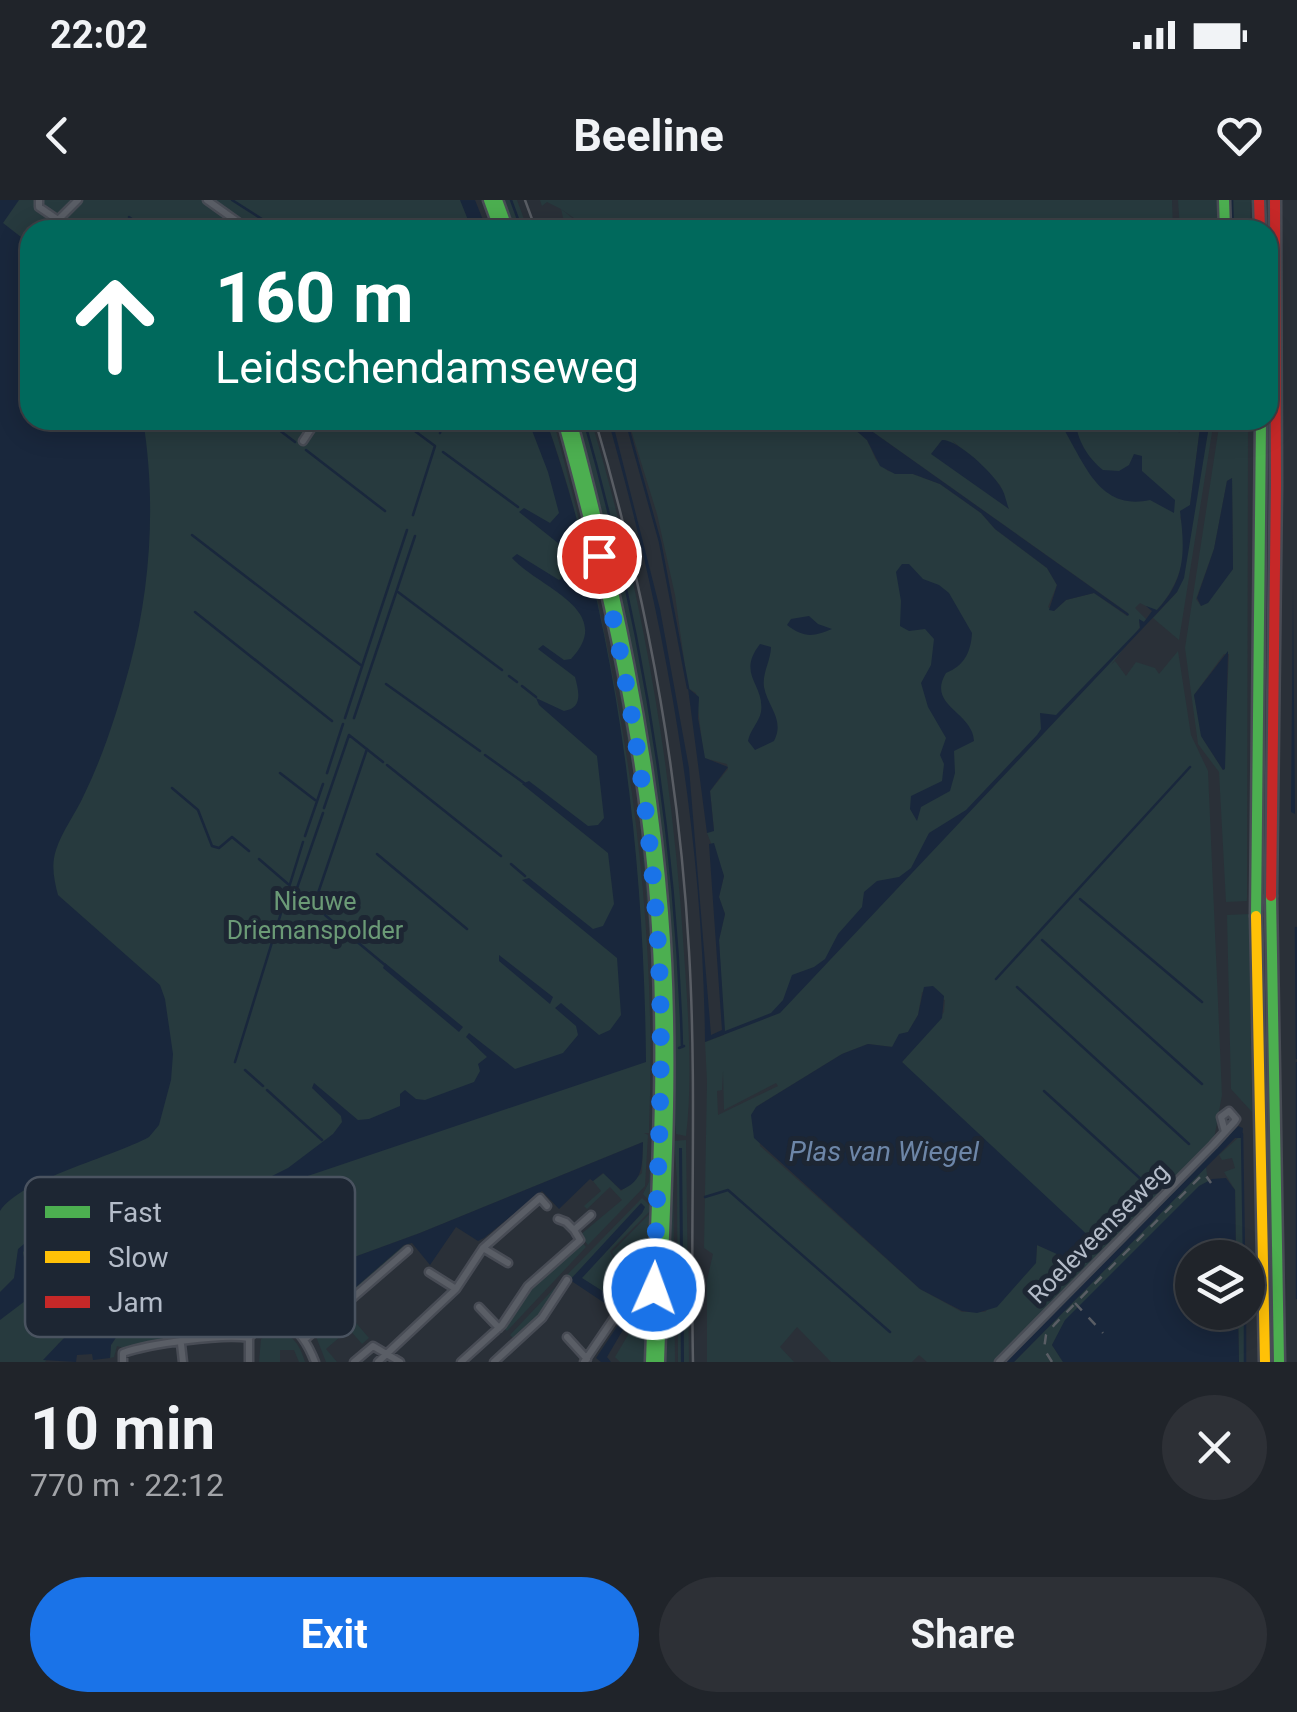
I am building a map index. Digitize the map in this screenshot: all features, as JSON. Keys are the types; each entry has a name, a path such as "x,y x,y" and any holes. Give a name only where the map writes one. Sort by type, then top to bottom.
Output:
{"main road":[{"path":"566,430 607,590 646,822 659,964 662,1134"},
{"path":"572,430 627,649 655,828 667,984 655,1362"},
{"path":"1259,430 1255,864 1266,1362"},
{"path":"1276,430 1270,862 1280,1362"}],"street":[{"path":"39,200 40,207 58,220 77,200"},
{"path":"207,200 236,220"},
{"path":"302,441 310,430"},
{"name":"Roeleveenseweg","path":"1000,1362 1225,1132"},
{"path":"378,1362 456,1290 484,1248 540,1198 547,1206"},
{"path":"574,1230 591,1215"},
{"path":"461,1362 499,1328 528,1286 580,1240 566,1222 558,1219"},
{"path":"484,1248 508,1263"},
{"path":"355,1296 408,1250"},
{"path":"429,1272 456,1290"},
{"path":"494,1362 542,1318 567,1280"},
{"path":"479,1307 499,1328"},
{"path":"567,1337 585,1361 616,1316"},
{"path":"123,1359 126,1352 144,1347 220,1337"},
{"path":"238,1337 249,1338 249,1362"},
{"path":"307,1337 315,1362"},
{"path":"181,1344 183,1362"},
{"path":"354,1362 374,1346 400,1362"}],"green space":[{"name":"Nieuwe Driemanspolder","path":"0,200 469,200 476,220 20,220 20,430 549,430 581,565 645,1062 638,889 618,718 576,515 549,430 556,430 576,507 614,683 640,859 650,1038 645,1186 588,1245 580,1235 622,1200 610,1187 587,1209 584,1206 601,1191 593,1181 604,1173 621,1191 642,1173 643,1142 355,1257 355,1177 25,1177 25,1337 75,1337 59,1343 45,1362 0,1362"},
{"path":"498,200 517,200 524,220 506,220"},
{"path":"540,200 1172,200 1173,220 577,220 547,202 542,206"},
{"path":"1178,200 1217,200 1221,220 1179,220"},
{"path":"1226,200 1251,200 1250,220 1227,220"},
{"path":"560,430 564,430 593,539 616,644 646,834 656,948 657,1133 654,989 638,799 602,596"},
{"path":"576,430 594,430 626,551 653,684 679,886 689,1068 686,1136 676,1134 674,1113 668,1112 648,754 632,655"},
{"path":"631,430 856,430 888,471 913,474 940,484 1047,568 1057,585 1048,607 1054,611 1066,600 1094,593 1127,616 1128,613 870,430 1200,430 1190,505 1180,517 1185,542 1177,579 1156,611 1140,603 1135,608 1147,620 1139,620 1140,627 1111,665 1115,661 1126,676 1136,662 1155,668 1159,674 1178,651 1191,735 1208,771 1222,1095 1214,1139 995,1362 927,1362 919,1355 912,1362 831,1362 797,1327 780,1347 794,1362 707,1362 707,1280 713,1254 704,1248 705,1042 724,1035 719,940 725,914 719,897 724,876 707,833 714,830 710,791 728,769 727,764 704,758 696,693 688,688 675,595 657,514","holes":["952,440 1000,485 1007,507","922,992 945,1000 944,1012 902,1062 1073,1259 1037,1245 1036,1260 985,1312 962,1312 920,1289 760,1146 756,1107 842,1054 868,1044 893,1047 918,1015","723,1071 724,1110 776,1083 778,1086 718,1115 717,1091 722,1090"]},
{"path":"1208,430 1212,430 1179,640 1153,618 1177,592"},
{"path":"1218,430 1248,430 1247,901 1226,902 1219,772 1198,744 1185,648","holes":["1232,478 1233,569 1201,606 1196,599 1214,549 1227,481","1224,654 1229,654 1223,770 1203,739 1194,695"]},
{"path":"1249,914 1252,1112 1231,1089 1227,915"},
{"path":"652,1137 656,1140 652,1171 655,1174 649,1362 620,1362 615,1357 641,1313 612,1252 652,1211 652,1204 643,1194 649,1182"},
{"path":"1242,1138 1245,1240 1236,1240 1235,1190 1224,1172 1235,1168 1232,1158 1222,1160 1219,1155"},
{"path":"686,1140 689,1362 684,1362 680,1148 678,1362 674,1141"},
{"path":"670,1153 675,1362 661,1362"},
{"path":"1206,1167 1208,1182 1065,1321 1052,1345 1063,1362 1014,1362"},
{"path":"642,1198 650,1211 610,1251 638,1310 634,1311 581,1278 642,1213 643,1204 570,1280 565,1277"},
{"path":"582,1242 586,1247 507,1331 503,1327 531,1286"},
{"path":"403,1246 406,1249 355,1294 355,1288"},
{"path":"563,1279 541,1316 515,1340 510,1335"},
{"path":"355,1322 369,1338 362,1344 355,1336"},
{"path":"1238,1330 1246,1330 1246,1362 1239,1362"},
{"path":"116,1337 226,1337 127,1349 117,1346 110,1358"},
{"path":"289,1337 305,1362 299,1362 294,1350 280,1350 280,1362 259,1362 261,1339"},
{"path":"316,1337 340,1337 326,1349 337,1362 326,1362"}],"water":[{"path":"0,200 19,200 3,223 20,236 20,430 144,430 149,481 147,574 137,635 110,731 54,856 58,895 160,985 173,1054 171,1080 159,1125 149,1137 52,1177 25,1177 25,1190 0,1211"},
{"path":"460,200 475,200 483,220 468,220"},
{"path":"532,430 549,430 571,498 608,656 622,737 640,899 646,1062 305,1177 270,1177 333,1134 342,1122 341,1116 312,1088 314,1083 358,1120 369,1119 400,1106 400,1094 405,1090 416,1099 425,1100 474,1082 480,1071 478,1064 487,1057 466,1037 469,1033 515,1069 563,1053 578,1035 576,1026 555,1008 561,1003 599,1035 610,1030 621,1015 617,958 522,880 529,878 593,929 603,926 614,904 608,853 522,784 529,781 588,826 598,825 604,818 597,756 539,705 536,698 564,711 577,703 575,677 538,649 543,645 564,660 571,659 583,642 585,627 580,613 569,601 512,558 517,554 559,580 570,569 568,551 519,512 524,508 550,523 559,513"},
{"path":"611,430 615,430 660,609 689,768 711,1035 722,1030 709,844 714,843 724,876 719,897 725,914 719,940 725,1031 771,1013 783,1000 792,975 825,959 838,934 862,907 864,892 877,881 899,877 911,868 929,833 966,810 1037,735 1041,729 1040,713 1056,715 1140,628 1139,619 1144,622 1152,611 1146,606 1157,610 1167,598 1181,564 1180,511 1190,505 1200,430 1208,430 1184,578 1177,592 780,1013 705,1042 703,963 689,806 664,650"},
{"path":"856,430 870,430 1128,616 1094,593 1066,600 1054,611 1049,610 1057,585 1047,568 940,484 913,474 895,474 880,466 867,440"},
{"path":"1064,430 1077,430 1084,448 1103,470 1119,471 1129,465 1134,454 1142,456 1142,471 1175,500 1174,513 1150,500 1132,502 1116,498 1104,490"},
{"path":"942,440 965,450 990,473 1002,488 1009,509 931,454"},
{"path":"1232,478 1233,569 1208,603 1201,606 1197,598 1214,549 1227,481"},
{"path":"902,564 909,564 923,579 949,593 972,633 965,658 946,673 941,684 946,701 972,731 974,741 954,751 955,773 950,791 921,807 917,821 910,809 911,796 942,781 944,764 940,755 946,738 928,707 921,683 931,665 934,639 925,629 909,631 900,626 896,572"},
{"path":"1293,589 1295,814 1291,812"},
{"path":"809,616 832,629 809,635 787,625 791,619"},
{"path":"760,644 771,647 764,687 778,726 774,741 755,750 748,741 760,716 761,702 751,664"},
{"path":"1228,651 1223,770 1201,736 1194,695"},
{"path":"688,688 699,697 698,718 705,758 728,767 710,791 714,831 707,833"},
{"path":"499,955 553,997 550,1004 499,961"},
{"path":"385,963 463,1027 459,1032 383,968"},
{"name":"Plas van Wiegel","path":"933,986 944,996 942,1018 902,1062 1094,1241 1080,1256 1070,1260 1037,1245 1036,1263 997,1307 977,1313 962,1311 920,1289 754,1138 751,1115 756,1107 842,1054 868,1044 892,1047 918,1015 924,987"},
{"path":"1238,1126 1243,1128 1242,1138 1235,1138 1014,1362 1006,1362"},
{"path":"643,1142 640,1171 629,1186 621,1190 603,1173 593,1181 590,1179 559,1209 542,1191 478,1241 456,1227 430,1265 412,1243 404,1245 355,1288 355,1257"},
{"path":"682,1148 684,1362 681,1362"},
{"path":"1226,1178 1235,1190 1236,1240 1175,1240 1175,1330 1238,1330 1239,1362 1063,1362 1052,1345 1065,1320 1199,1186 1212,1179"},
{"path":"641,1203 645,1207 642,1213 582,1278 634,1311 607,1357 611,1362 601,1362 596,1358 624,1316 570,1280"},
{"path":"25,1243 25,1301 0,1320 0,1292 14,1278 18,1249"},
{"path":"116,1337 110,1358 93,1360 92,1354 77,1355 76,1362 43,1360 64,1338"}],"waterway":[{"path":"232,200 263,220"},
{"path":"511,200 518,220"},
{"path":"1232,200 1233,220"},
{"path":"129,217 133,220"},
{"path":"279,430 295,442"},
{"path":"413,430 435,446 413,515"},
{"path":"587,430 623,574 652,730 672,888 682,1047"},
{"path":"629,430 660,542 688,688"},
{"path":"306,450 385,511"},
{"path":"443,452 518,507"},
{"path":"345,718 407,530"},
{"path":"192,535 362,666"},
{"path":"354,718 415,536"},
{"path":"398,592 502,670"},
{"path":"195,612 332,721"},
{"path":"509,676 517,682"},
{"path":"386,684 480,751"},
{"path":"522,686 536,697"},
{"path":"327,773 343,724"},
{"path":"324,808 349,735 383,762"},
{"path":"314,905 367,749"},
{"path":"485,755 524,783"},
{"path":"387,765 501,856"},
{"path":"996,979 1190,767"},
{"path":"280,773 315,800"},
{"path":"305,836 323,784"},
{"path":"172,788 198,810 212,846 219,848 232,837 249,851"},
{"path":"296,891 323,813"},
{"path":"235,1062 303,842"},
{"path":"377,854 467,929"},
{"path":"259,859 288,884"},
{"path":"511,864 525,876"},
{"path":"297,892 320,910"},
{"path":"1080,899 1202,1002"},
{"path":"325,915 385,965"},
{"path":"1296,928 1297,1058"},
{"path":"1042,940 1202,1084"},
{"path":"1017,987 1189,1144"},
{"path":"679,1048 684,1046"},
{"path":"1297,1063 1297,1298"},
{"path":"245,1070 263,1086"},
{"path":"267,1090 322,1140"},
{"path":"1044,1091 1155,1192"},
{"path":"1242,1134 1244,1240"},
{"path":"705,1197 728,1190 890,1332"},
{"path":"1245,1330 1245,1362"}],"tram line":[{"path":"525,200 532,220"},
{"path":"598,430 645,617 668,750 684,884 693,1105 693,1362"}],"railway":[{"path":"1052,1362 1044,1349 1046,1335 1055,1324 1204,1173 1211,1183"},
{"path":"1075,1303 1103,1333"}],"traffic: fast":[{"path":"489,200 496,220"},
{"path":"497,200 504,220"},
{"path":"1224,200 1225,220"},
{"path":"566,430 621,657 642,777 655,898 660,1072 651,1362"},
{"path":"574,430 602,542 640,726 663,913 668,1082 659,1362"},
{"path":"1256,916 1261,430"},
{"path":"1271,896 1279,1362"}],"traffic: slow":[{"path":"1256,916 1265,1362"}],"traffic: jam":[{"path":"1259,200 1260,220"},
{"path":"1275,200 1275,220"},
{"path":"1271,896 1276,430"}],"route":[{"path":"599,556 631,715 653,876 661,1054 654,1289"}]}
